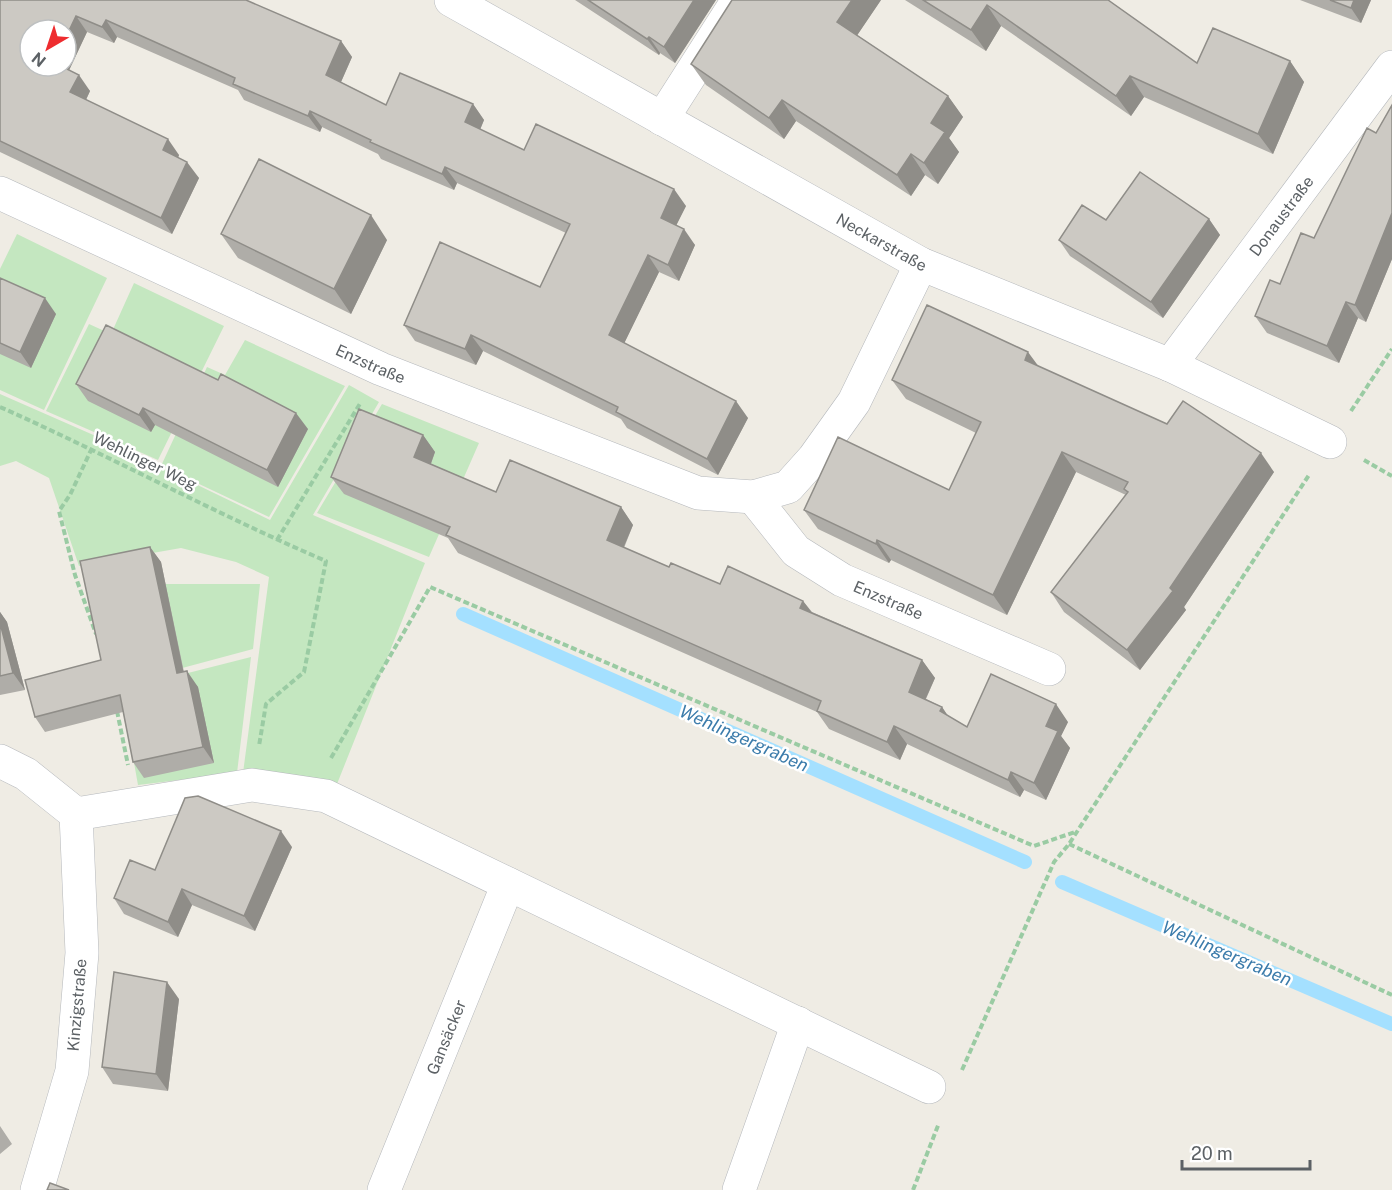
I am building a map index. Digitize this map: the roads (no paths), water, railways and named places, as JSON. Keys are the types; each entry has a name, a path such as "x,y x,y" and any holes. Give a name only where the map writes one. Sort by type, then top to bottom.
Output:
{"street":[{"name":"Neckarstraße","path":"451,0 921,264 1170,365 1330,442"},
{"path":"662,119 738,0"},
{"name":"Donaustraße","path":"1170,365 1392,67"},
{"name":"Enzstraße","path":"0,193 381,369 698,494 753,496 788,487 814,458 855,402 921,264"},
{"name":"Enzstraße","path":"753,496 796,551 842,580 1048,669"},
{"path":"0,761 26,774 76,814 252,785 317,795 798,1023 936,1102"},
{"name":"Kinzigstraße","path":"37,1190 72,1071 82,953 76,814"},
{"name":"Gansäcker","path":"384,1190 508,884"},
{"path":"739,1190 798,1023"}],"waterway":[{"name":"Wehlingergraben","path":"463,614 1025,862"},
{"name":"Wehlingergraben","path":"1062,882 1392,1024"}]}
